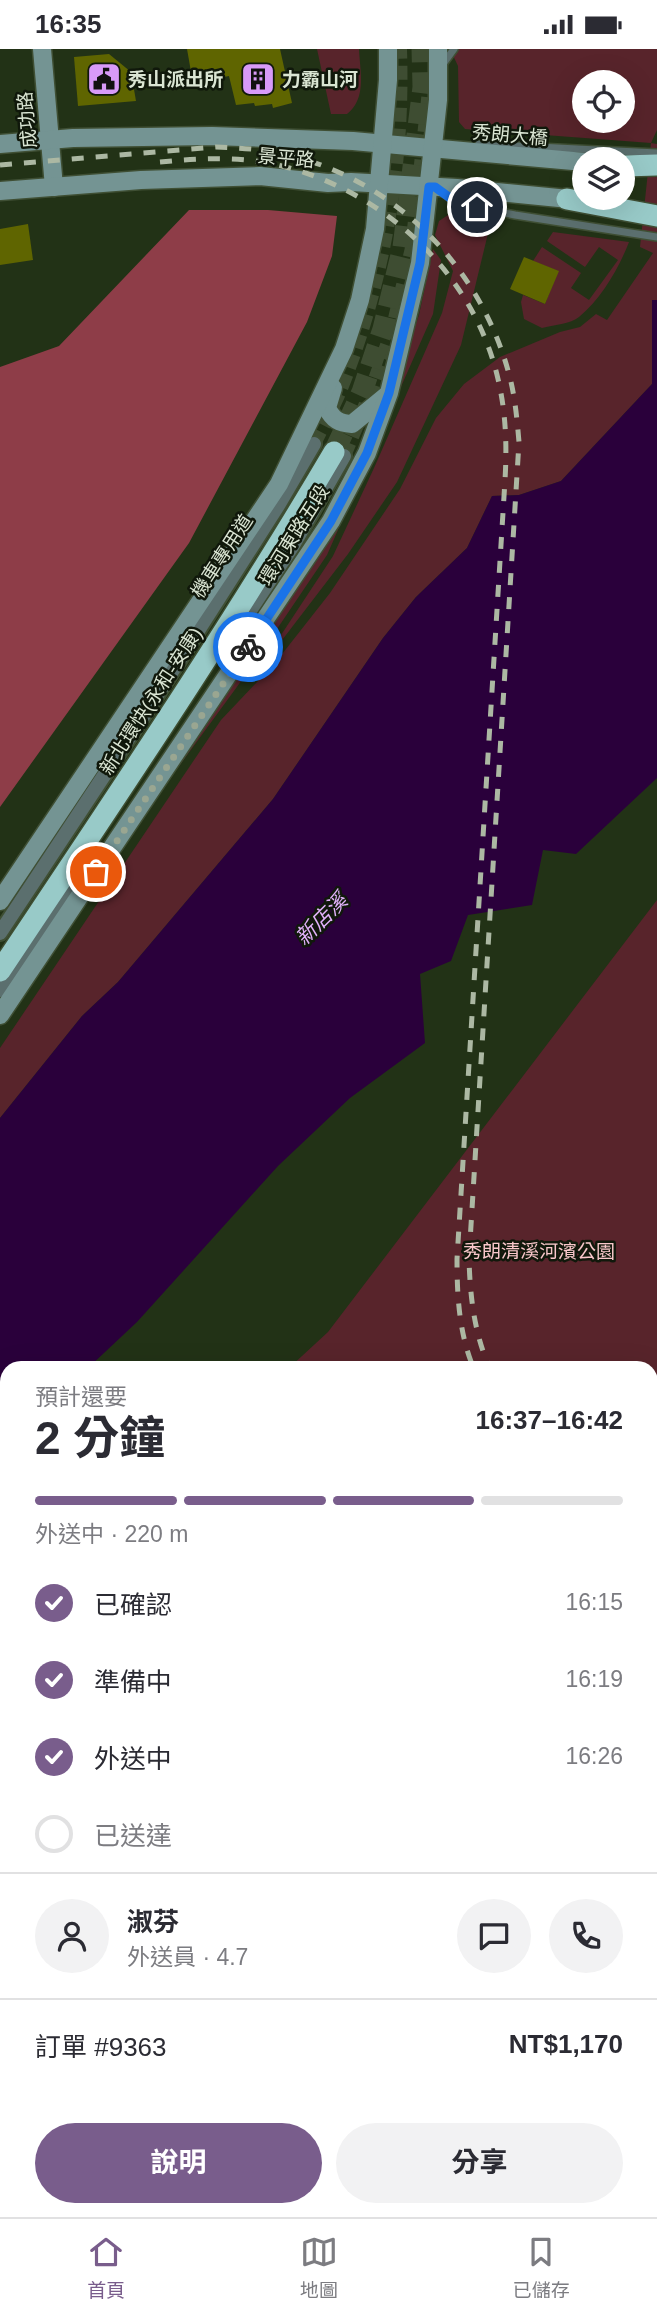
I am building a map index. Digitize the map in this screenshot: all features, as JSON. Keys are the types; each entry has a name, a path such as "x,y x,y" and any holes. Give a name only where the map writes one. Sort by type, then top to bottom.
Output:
{"highway":[{"path":"635,166 657,167"},
{"path":"567,199 657,216"},
{"name":"新北環快(永和-安康)","path":"0,954 329,450"},
{"name":"新北環快(永和-安康)","path":"0,971 143,757 295,517 329,450"}],"main road":[{"name":"成功路","path":"42,49 54,187"},
{"name":"環河東路五段","path":"0,901 279,484 344,349 375,229 388,49"},
{"name":"環河東路五段","path":"0,1015 331,521 367,453 389,393 420,263 432,187 439,49"},
{"name":"景平路","path":"0,144 49,139 182,135 353,141 433,149"},
{"name":"秀朗大橋","path":"433,149 461,148 572,161"},
{"name":"景平路","path":"0,191 216,176 260,176 328,183 432,187 457,196 567,199"},
{"path":"567,199 657,206"},
{"path":"344,349 327,408 332,418 352,424 389,393"}],"street":[{"name":"機車專用道","path":"0,933 150,706 279,503 329,450"},
{"path":"0,990 292,547 329,450"}],"lane":[{"path":"438,71 454,49"},
{"path":"461,148 657,152"},
{"path":"457,196 515,215 657,237"}],"green space":[{"path":"317,49 359,49 360,93 347,114 331,114"},
{"path":"450,49 657,49 657,130 651,143 465,129 459,122 458,66"},
{"path":"651,143 657,144 657,300 652,300 652,384 561,481 519,495 492,496 467,548 416,597 383,638 273,799 118,982 82,1016 0,1118 0,1048 221,720 275,663 330,593 400,489 436,418 464,384 500,357 560,332 580,327 596,314 607,320 653,253 640,247"},
{"path":"448,215 491,221 461,345 397,482 348,554 250,682 333,556 442,313 453,271 435,235 439,221"},
{"path":"553,232 629,242 608,282 587,310 571,321 542,328 524,319 521,302 523,295 545,304 558,271 533,261 542,247 581,273 571,288 589,300 618,260 599,247 585,267 547,241"},
{"path":"433,249 441,260 433,314 327,555 250,669 163,788 336,519 379,431 419,315"},
{"name":"秀朗清溪河濱公園","path":"657,900 657,1361 297,1361 328,1332"}],"shaded area":[{"path":"189,210 268,210 337,216 332,256 307,322 189,543 0,807 0,367 59,346"}],"water":[{"name":"新店溪","path":"652,300 657,300 657,778 576,854 543,850 532,905 468,915 451,961 420,974 425,1043 350,1098 278,1166 137,1322 95,1361 0,1361 0,1118 82,1016 118,982 273,799 383,638 416,597 467,548 492,496 519,495 561,481 652,384"}],"building":[{"name":"力霸山河","path":"187,49 280,49 292,103 273,108 272,104 236,105 229,76 193,83"},
{"name":"秀山派出所","path":"109,54 131,72 136,101 78,106 74,57"},
{"path":"28,224 33,260 0,265 0,229"},
{"path":"524,257 559,271 545,304 510,289"}],"tunnel":[{"path":"314,444 339,393 357,346 380,263 399,135 400,49"},
{"path":"334,452 362,392 383,329 403,247 423,87 422,49"},
{"path":"344,456 392,331 412,248 430,81"}],"railway":[{"path":"0,165 216,147 276,152 325,166 362,184 397,207 427,233 454,264 477,298 496,335 511,382 519,442 469,1258 474,1314 487,1361"},
{"path":"160,162 221,159 267,163 320,178 356,195 389,217 420,243 446,272 469,305 486,341 498,379 505,429 505,480 457,1259 460,1315 471,1361"}],"way so far":[{"path":"96,872 248,647"}],"place":[{"name":"秀山派出所","path":"104,79"},
{"name":"力霸山河","path":"258,79"}],"route":[{"path":"248,647 331,521 367,453 389,393 420,263 429,187 435,187 457,203 477,207"}]}
